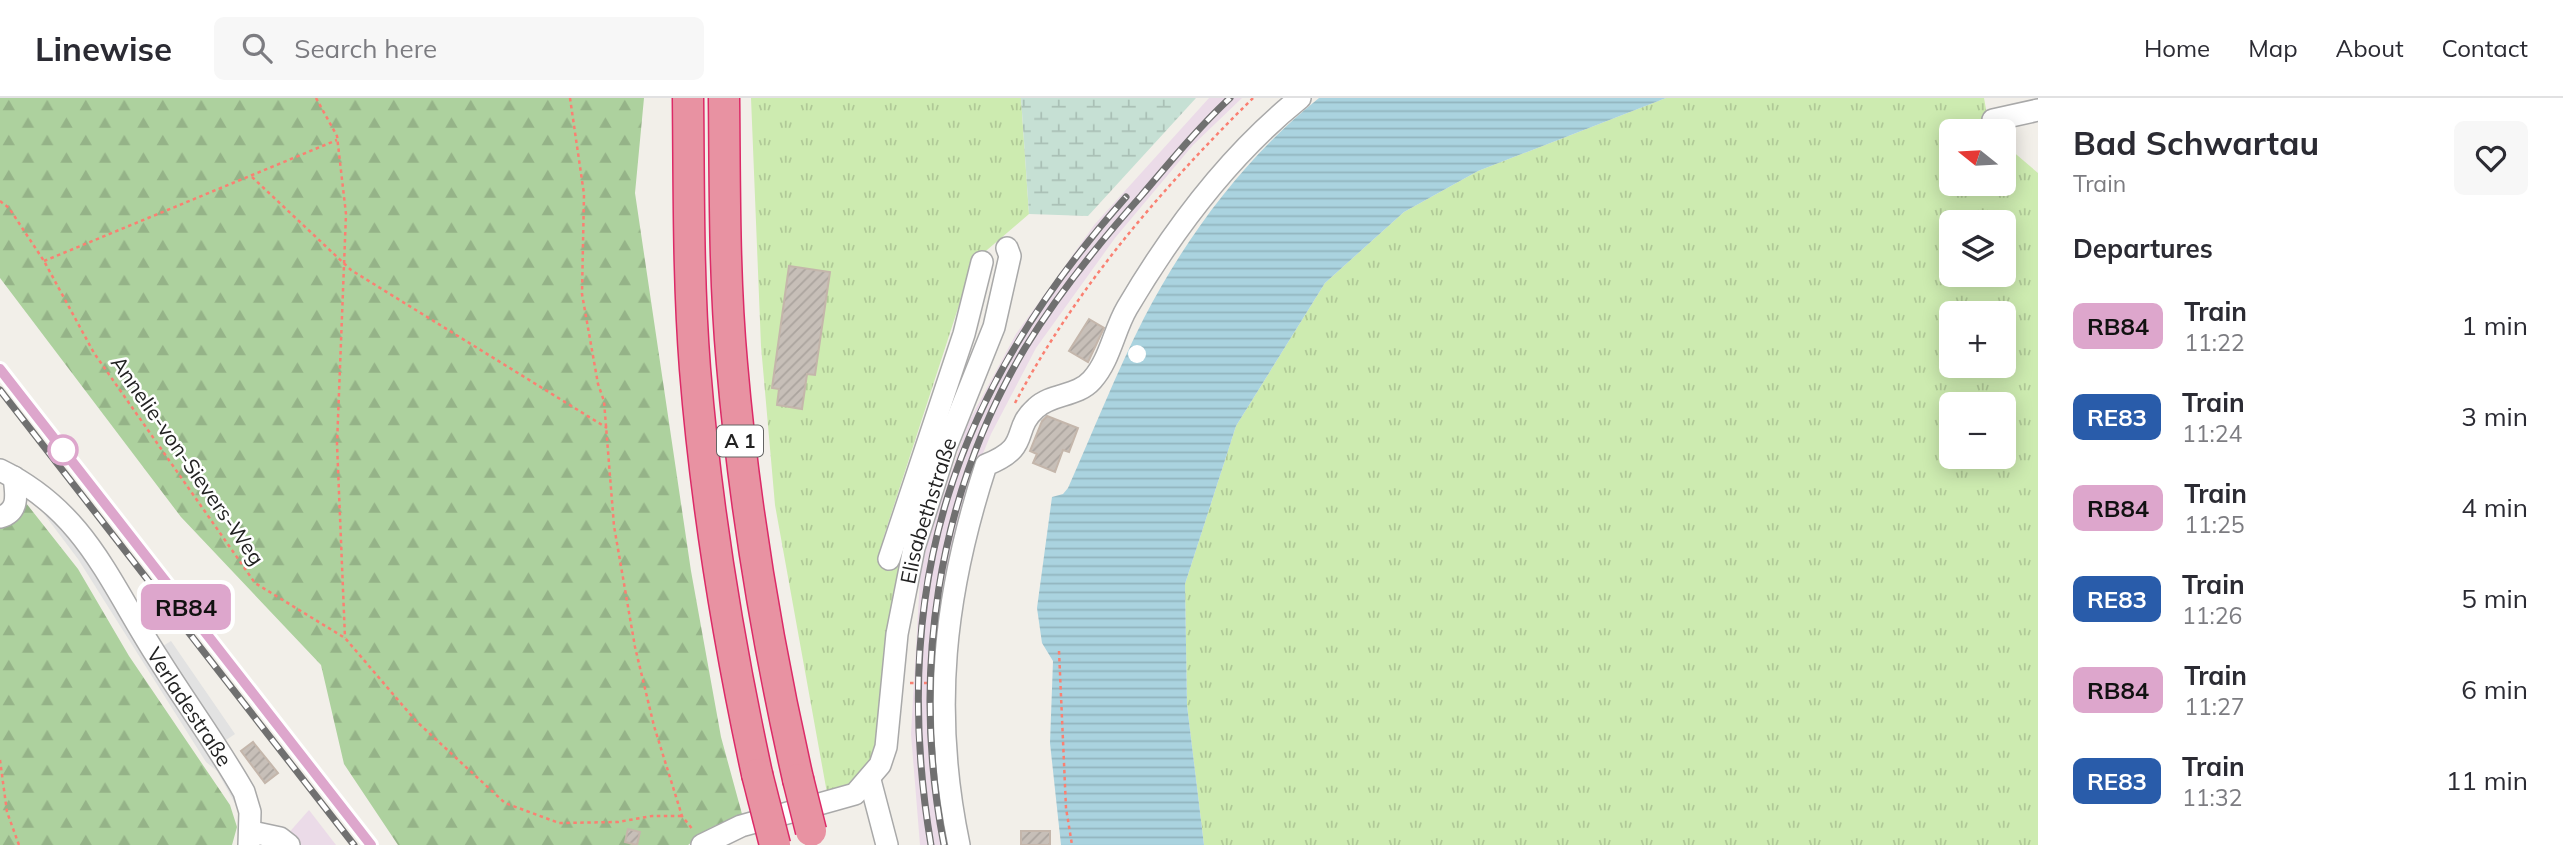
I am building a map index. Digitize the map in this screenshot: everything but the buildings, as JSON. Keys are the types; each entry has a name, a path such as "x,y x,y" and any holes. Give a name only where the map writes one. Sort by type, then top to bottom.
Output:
{"highway":[{"name":"A 1","path":"688,98 689,262 705,472 718,575 757,774 775,845"},
{"name":"A 1","path":"724,98 726,262 742,463 768,643 813,838"}],"street":[{"path":"960,845 952,809 947,755 947,634 954,579 964,532 986,465 1013,452 1033,410 1044,401 1079,391 1093,379 1125,310 1161,253 1231,163 1300,98"},
{"path":"1998,119 2038,110"},
{"name":"Elisabethstraße","path":"702,845 741,826 855,794 870,779 886,747 897,634 914,548 946,447 994,327 1010,256 1007,248"},
{"path":"889,559 964,334 982,262"},
{"path":"0,517 10,513 15,505 7,473"},
{"name":"Verladestraße","path":"7,473 58,507 80,531 108,573 157,657 244,792 250,839"},
{"path":"870,779 887,845"},
{"path":"250,839 280,838 289,845"}],"path":[{"path":"316,98 337,140 346,214 337,444 345,638"},
{"path":"570,98 584,194 582,294 607,428"},
{"path":"1011,410 1083,290 1178,177 1254,98"},
{"path":"44,261 337,140"},
{"path":"252,177 346,265 607,428"},
{"name":"Annelie-von-Sievers-Weg","path":"0,201 9,208 44,261 94,354 255,583 345,638 416,721 505,803 559,823 618,822 652,816 682,816 654,726 635,647 614,526 607,428"},
{"path":"1059,651 1066,808 1072,845"},
{"path":"893,682 945,683"},
{"path":"0,760 7,812 19,845"}],"shaded area":[{"path":"1209,98 1242,98 1193,145 1115,238 1036,348 991,434 965,497 946,583 953,845 920,845 911,734 920,579 925,550 967,425 1016,334 1095,224"},
{"path":"46,504 63,521 150,654 171,641 235,734 211,750 242,805 237,807 217,771 206,762 78,559 41,510"},
{"path":"309,810 336,845 278,845"}],"green space":[{"path":"0,98 644,98 635,193 691,571 721,737 742,814 710,828 688,845 398,845 344,764 321,665 181,517 0,278"},
{"path":"751,98 1021,98 1029,214 973,262 883,539 903,568 880,746 859,776 846,786 827,793 775,505 761,346"},
{"path":"1021,98 1196,98 1088,216 1029,214"},
{"path":"1666,98 1984,98 1988,119 1939,119 1939,196 2016,196 2016,154 2038,173 2038,845 1204,845 1187,705 1185,584 1236,426 1325,283 1404,212 1478,171"},
{"path":"26,503 78,569 129,656 230,805 237,827 232,845 0,845 0,526 16,520"}],"water":[{"path":"1319,98 1666,98 1478,171 1404,212 1325,283 1236,426 1185,584 1187,705 1204,845 1061,845 1050,743 1053,661 1042,643 1037,608 1052,497 1063,494 1068,488 1144,318 1199,227 1267,145"}],"pier":[{"path":"1137,345 1143,348 1146,354 1143,360 1137,363 1131,360 1128,354 1131,348"}],"railway":[{"path":"944,845 934,781 930,717 932,653 939,589 952,526 970,465 995,405 1025,348 1051,308 1110,232 1184,146 1230,98"},
{"path":"931,845 920,751 919,663 928,578 948,497 977,420 1016,344 1066,270 1126,197"},
{"path":"0,369 371,845"},
{"path":"0,390 354,845"}],"train":[{"name":"RB84","path":"0,369 371,845"}]}
